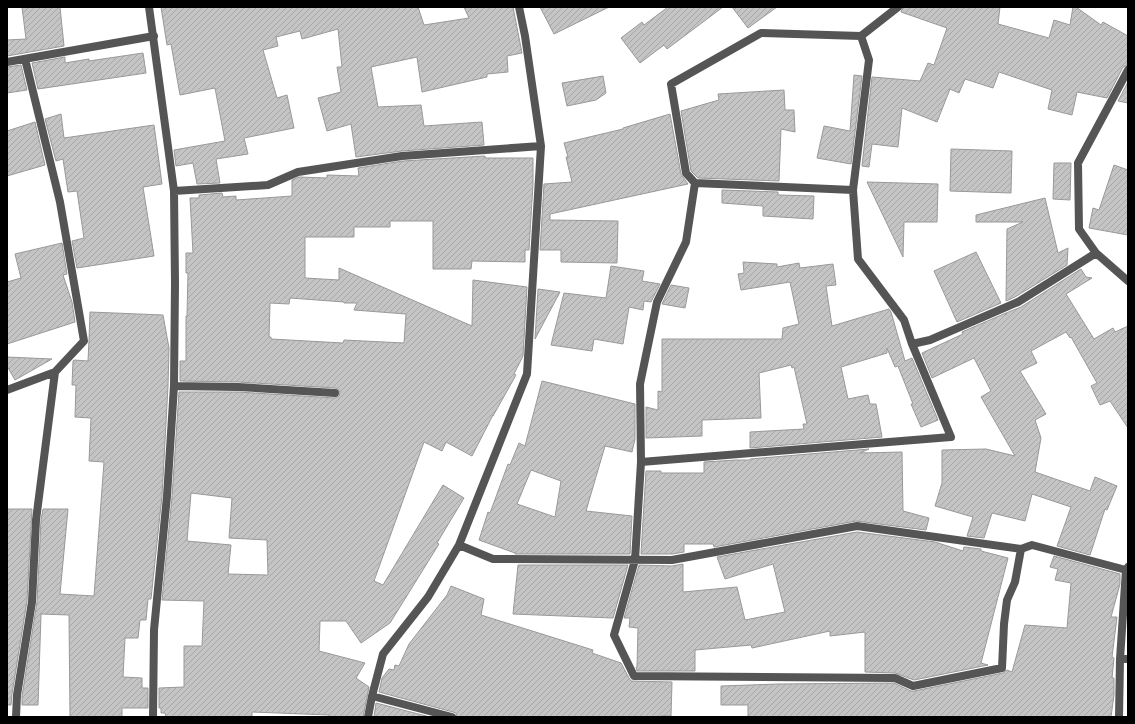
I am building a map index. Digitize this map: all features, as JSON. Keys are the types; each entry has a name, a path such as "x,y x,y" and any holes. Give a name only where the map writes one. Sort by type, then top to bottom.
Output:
{"street":[{"path":"149,7 174,191 175,283 174,386 167,496 154,630 153,717"},
{"path":"368,717 383,654 428,597 459,545 527,374 541,146 525,36 519,7"},
{"path":"852,190 695,183 686,173 671,84 761,33 861,36 898,7"},
{"path":"7,62 154,36"},
{"path":"641,462 951,437 912,344 904,320 858,259 852,190 869,60 861,36"},
{"path":"7,390 55,372 84,341 60,202 25,59"},
{"path":"1128,70 1078,163 1078,229 1096,253 1128,281"},
{"path":"174,191 268,185 298,172 402,156 541,146"},
{"path":"695,183 686,242 657,302 640,384 641,462 634,560 614,635 634,676 895,678 914,686 1002,668 1004,624 1007,600 1015,582 1021,549"},
{"path":"912,344 930,340 1018,302 1096,253"},
{"path":"16,717 17,695 32,602 36,520 55,372"},
{"path":"174,386 238,387 335,392"},
{"path":"459,545 493,559 672,560 856,526 1021,549 1032,545 1127,569 1124,659 1119,717"},
{"path":"372,696 452,717"}],"building":[{"path":"22,7 60,7 64,46 7,56 7,40 26,39"},
{"path":"161,7 418,7 424,25 469,18 464,7 513,7 522,53 507,56 508,72 487,74 487,77 422,92 417,57 371,67 378,107 421,105 424,126 482,122 484,145 402,151 356,157 351,124 327,131 318,98 341,92 337,67 342,67 338,29 302,39 300,31 276,37 278,46 263,50 277,98 287,95 294,128 244,138 248,154 216,159 220,183 197,184 193,163 176,166 174,150 225,141 215,88 180,95 171,44 167,45"},
{"path":"540,7 609,7 554,34"},
{"path":"668,7 723,7 667,49 664,45 640,63 621,38 642,22 644,25"},
{"path":"732,7 777,7 748,28"},
{"path":"903,7 1000,7 998,24 1049,38 1054,20 1070,25 1073,7 1076,7 1101,25 1103,22 1128,36 1128,65 1123,67 1107,98 1077,92 1072,115 1048,109 1052,90 999,72 993,88 965,79 959,93 950,89 937,122 902,108 898,147 872,144 869,167 862,166 872,77 920,81 928,63 934,65 947,28 901,12"},
{"path":"143,53 146,73 38,89 32,63 65,57 65,63 89,59 89,61"},
{"path":"21,65 27,90 7,93 7,67"},
{"path":"854,75 862,76 851,164 817,158 824,126 850,131"},
{"path":"603,76 606,93 596,100 567,106 562,83"},
{"path":"1128,82 1128,103 1118,101"},
{"path":"784,90 785,110 794,110 795,132 781,129 779,181 698,178 691,171 681,111 719,100 718,94"},
{"path":"61,114 64,138 154,125 162,184 143,187 154,256 77,268 72,241 84,238 77,191 68,192 63,159 56,161 45,119"},
{"path":"670,114 681,174 688,184 550,214 550,220 618,221 617,263 561,262 561,250 540,250 544,184 572,182 564,143 623,129"},
{"path":"35,122 45,165 7,176 7,131"},
{"path":"951,149 1012,151 1011,193 950,191"},
{"path":"485,156 485,158 533,158 529,250 525,250 525,262 472,261 471,269 433,269 433,221 390,221 390,227 354,227 354,237 305,237 305,278 339,280 339,268 472,326 473,280 527,287 523,356 514,374 516,375 472,456 446,442 442,451 424,442 374,581 383,585 443,485 464,498 437,543 439,544 390,623 361,643 346,621 320,621 319,651 365,663 356,678 369,687 363,717 329,717 329,715 252,712 252,717 166,717 165,713 161,713 161,708 159,708 159,688 184,687 184,646 202,646 204,601 162,600 172,497 179,392 238,392 335,398 339,396 340,393 338,389 335,388 238,382 180,381 180,361 186,361 188,273 186,273 186,253 193,253 190,198 199,198 199,195 222,193 223,197 236,196 236,200 292,196 292,180 299,177 327,178 327,175 359,176 358,168 403,161","holes":["290,298 357,303 354,310 406,314 404,343 344,340 343,343 271,339 271,337 269,337 270,303 289,304","191,493 232,498 229,538 267,540 268,575 228,574 231,545 187,541"]},
{"path":"1054,163 1071,163 1070,200 1053,199"},
{"path":"1114,165 1128,170 1128,235 1089,228 1093,208 1099,210"},
{"path":"867,182 938,184 937,222 904,222 903,257"},
{"path":"722,190 778,192 778,195 814,196 813,219 763,216 763,206 722,203"},
{"path":"1045,198 1058,253 1068,248 1067,265 1006,301 1007,229 1023,222 976,222 976,215"},
{"path":"62,243 67,274 63,275 72,302 75,322 7,344 7,282 21,278 15,254"},
{"path":"976,252 1001,303 957,322 934,271"},
{"path":"743,262 777,264 777,267 799,263 800,268 833,264 836,285 826,286 832,326 889,309 905,361 912,358 938,420 921,427 911,404 913,404 898,366 895,367 887,348 887,353 841,367 848,399 868,395 870,404 876,404 882,437 750,448 750,432 804,429 803,424 807,424 794,367 792,368 791,365 759,373 761,418 702,420 702,436 646,438 646,407 658,410 658,391 662,392 662,339 782,339 783,328 799,324 790,282 741,290 738,274 744,273"},
{"path":"611,266 644,271 642,281 660,284 651,302 644,301 643,310 629,307 623,344 594,339 592,351 551,345 564,293 606,298"},
{"path":"1081,269 1086,277 1092,278 1066,294 1094,339 1113,328 1115,332 1128,326 1128,428 1110,401 1100,405 1091,386 1097,383 1071,337 1070,338 1066,332 1031,351 1037,363 1020,371 1046,414 1035,420 1041,438 1035,472 1090,491 1095,477 1117,486 1107,510 1105,509 1090,555 1057,546 1071,507 1032,494 1025,521 992,513 984,538 967,536 973,517 935,506 942,483 942,450 986,449 1015,456 981,397 991,391 974,358 932,378 922,353 963,334 962,332 1021,307"},
{"path":"671,285 689,288 685,308 662,304"},
{"path":"538,289 560,292 535,339"},
{"path":"90,312 163,315 169,348 162,496 151,599 148,599 146,620 140,620 138,638 125,638 123,677 142,678 142,688 148,688 148,708 122,708 122,717 70,717 69,615 41,614 38,705 22,705 22,696 37,602 41,520 43,509 68,509 60,594 94,596 104,462 89,461 91,418 75,417 76,385 72,385 73,361 88,361"},
{"path":"7,357 52,359 15,380 7,366"},
{"path":"542,381 635,404 635,439 632,452 605,446 586,511 632,516 630,554 515,554 479,540 488,512 490,513 508,464 510,465 519,443 525,446","holes":["531,470 561,481 555,517 517,504"]},
{"path":"869,449 860,453 902,452 903,511 929,518 926,530 856,521 714,547 713,544 684,544 684,552 672,554 641,554 646,471 661,471 661,473 704,473 704,462 750,460"},
{"path":"7,509 32,509 27,601 11,705 7,705"},
{"path":"857,532 935,542 963,551 964,547 981,549 981,551 1008,558 981,663 988,665 914,680 895,673 865,672 865,632 830,636 830,631 752,648 751,645 695,650 695,671 637,671 638,628 629,627 630,618 624,618 639,565 672,566 683,564 683,592 737,587 745,620 785,612 773,564 725,579 717,557"},
{"path":"1054,556 1120,574 1120,584 1111,617 1117,617 1112,657 1114,658 1112,678 1114,678 1114,695 1111,717 748,717 748,705 721,705 721,686 894,683 914,691 1003,673 1007,670 1012,672 1025,625 1067,628 1071,583 1055,580 1058,569 1050,567"},
{"path":"518,565 628,565 613,618 513,614"},
{"path":"451,586 484,599 481,615 593,650 592,653 621,663 631,681 672,682 671,716 457,717 456,713 453,712 379,692 382,678 389,669 394,670 395,665 399,666 409,644 447,595"},
{"path":"376,703 430,717 374,717"}]}
